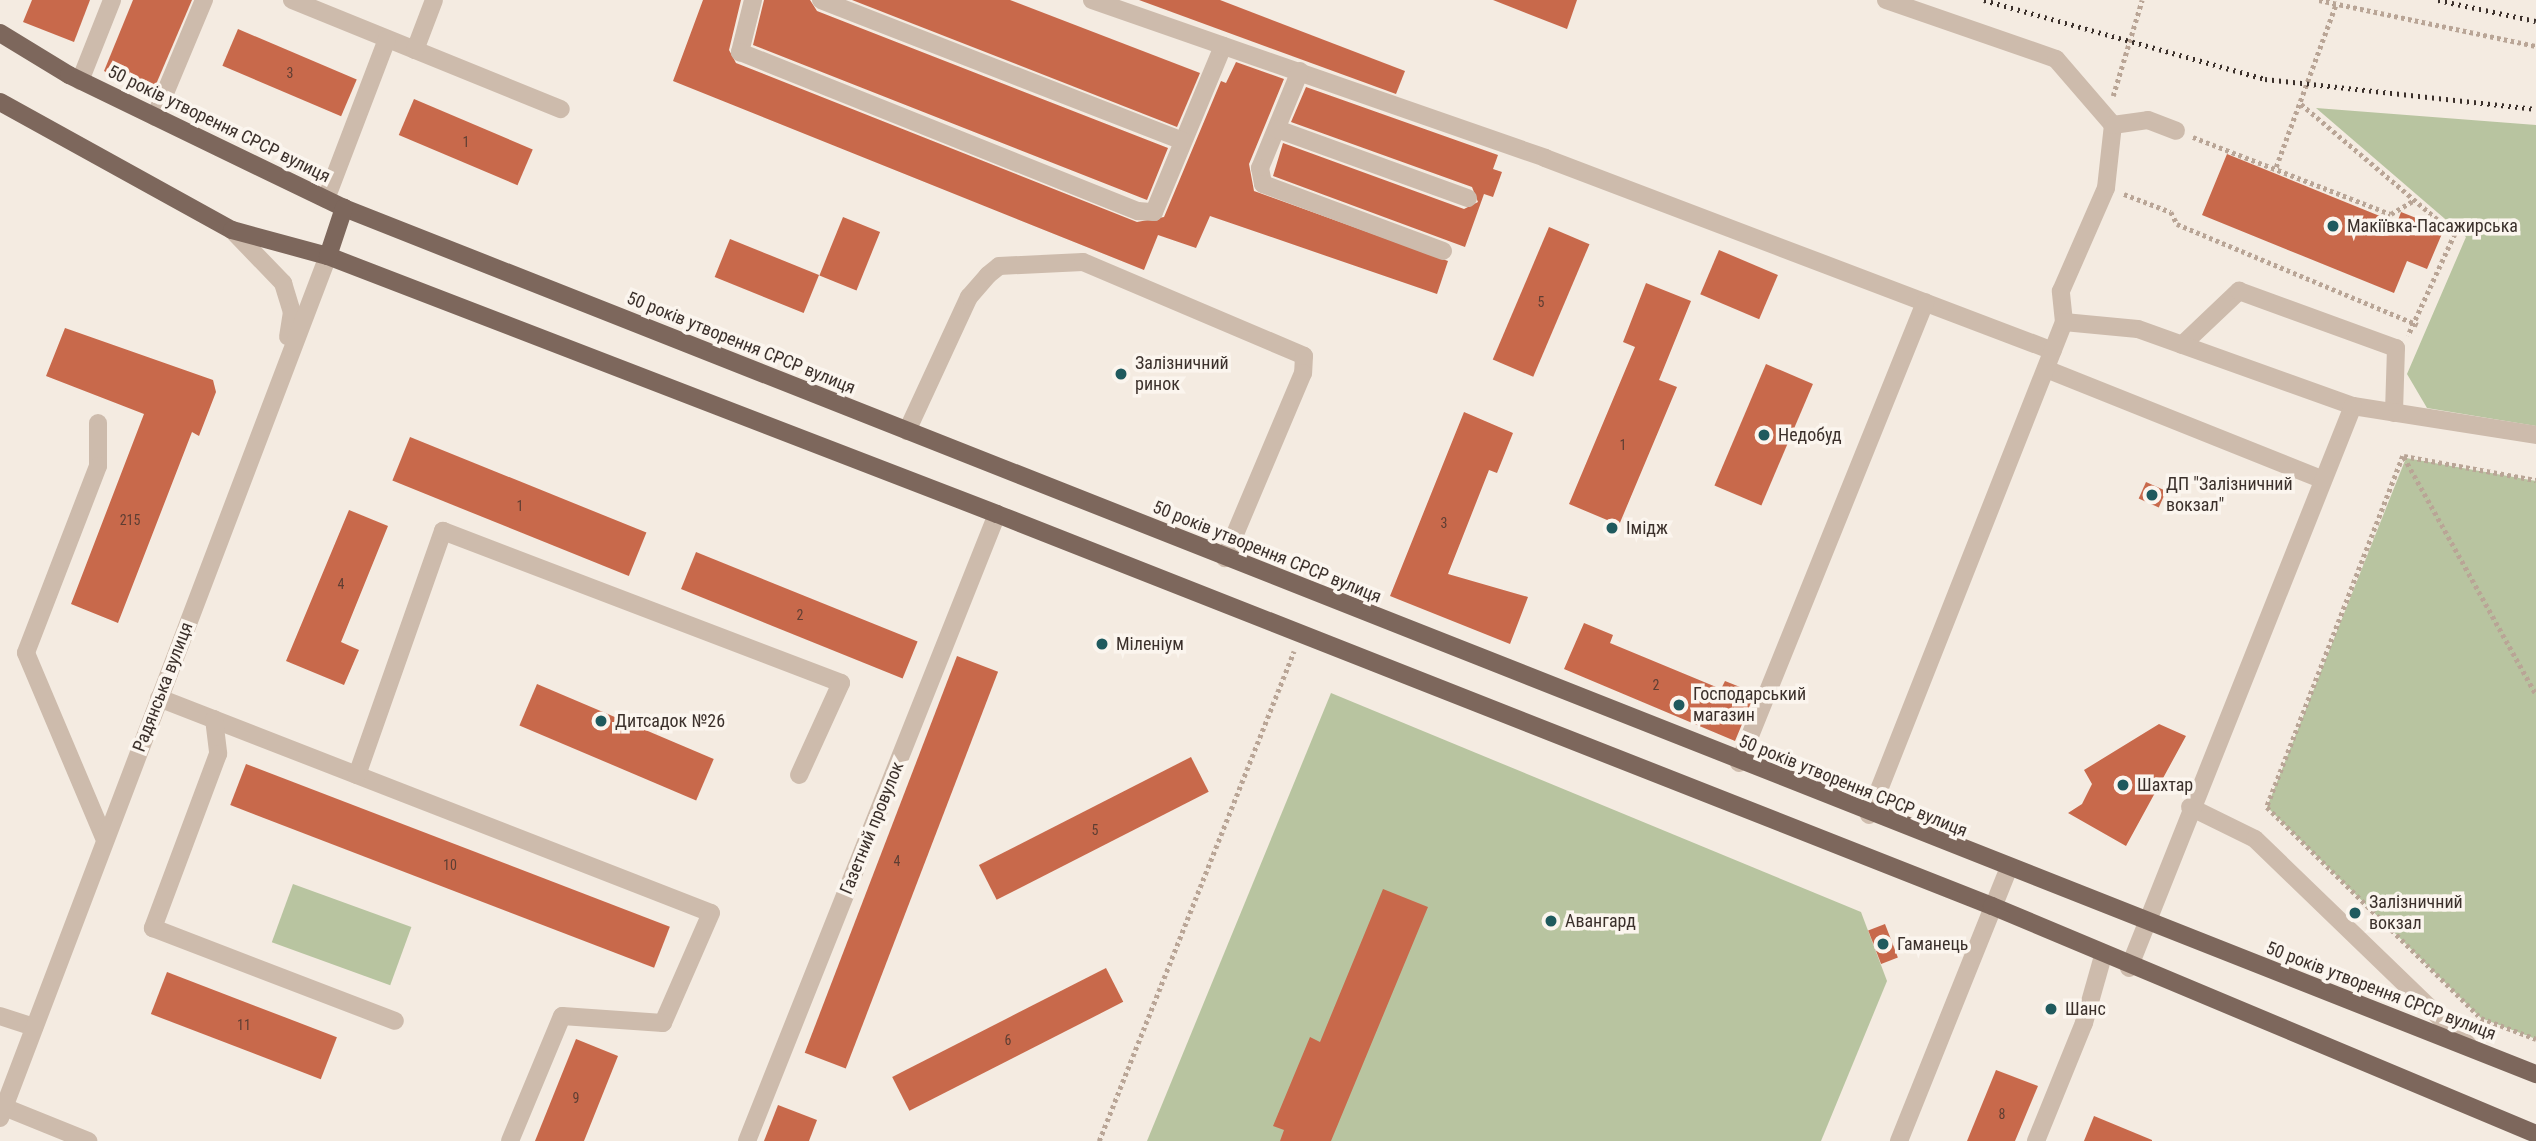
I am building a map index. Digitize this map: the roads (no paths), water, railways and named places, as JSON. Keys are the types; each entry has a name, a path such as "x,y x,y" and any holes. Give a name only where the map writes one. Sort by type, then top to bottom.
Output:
{"main road":[{"name":"50 років утворення СРСР вулиця","path":"0,33 80,81 344,208 2008,870 2468,1045 2536,1074"},
{"path":"0,102 232,230 328,256 997,514 1992,906 2129,968 2536,1135"},
{"path":"328,256 344,208"}],"street":[{"path":"80,81 112,0"},
{"path":"155,117 204,0"},
{"path":"292,0 561,109"},
{"path":"753,0 740,52 1138,211 1154,212 1223,46"},
{"path":"821,0 1183,141"},
{"path":"1092,0 1300,71 2053,351"},
{"path":"1869,815 2064,321 2061,291 2106,188 2113,125 2056,59 1886,0"},
{"path":"415,50 432,1"},
{"path":"326,199 387,39"},
{"path":"1300,71 1261,168 1263,184 1443,251"},
{"path":"2113,125 2148,120 2176,131"},
{"path":"1277,129 1468,198"},
{"path":"232,230 283,283 292,312 283,369"},
{"name":"Радянська вулиця","path":"2,1113 328,256"},
{"path":"907,431 969,297 988,275 999,266 1083,262 1304,356 1303,373 1225,558"},
{"path":"2182,345 2239,291 2396,348 2394,413"},
{"path":"1739,763 1925,302"},
{"path":"2064,321 2138,329 2353,406 2536,435"},
{"path":"2046,369 2323,480"},
{"path":"2129,968 2190,807 2353,406"},
{"path":"97,423 98,466 26,653 105,840"},
{"name":"Газетний провулок","path":"747,1141 997,514"},
{"path":"357,775 443,531 841,684 799,775"},
{"path":"159,698 711,912 663,1023 562,1016 510,1141"},
{"path":"214,719 218,754 153,928 395,1021"},
{"path":"2190,807 2255,839 2468,1045"},
{"path":"1899,1141 2008,870"},
{"path":"2036,1141 2084,1023 2103,956"},
{"path":"0,1016 34,1027"},
{"path":"2,1113 88,1141"}],"railway":[{"path":"1984,0 2265,79 2536,109"},
{"path":"2438,0 2536,21"}],"place":[{"name":"Макіївка-Пасажирська","path":"2333,226"},
{"name":"Залізничний ринок","path":"1121,374"},
{"name":"Недобуд","path":"1764,435"},
{"name":"ДП \"Залізничний вокзал\"","path":"2152,495"},
{"name":"Імідж","path":"1612,528"},
{"name":"Міленіум","path":"1102,644"},
{"name":"Господарський магазин","path":"1679,705"},
{"name":"Дитсадок №26","path":"601,721"},
{"name":"Шахтар","path":"2123,785"},
{"name":"Залізничний вокзал","path":"2355,913"},
{"name":"Авангард","path":"1551,921"},
{"name":"Гаманець","path":"1883,944"},
{"name":"Шанс","path":"2051,1009"}]}
